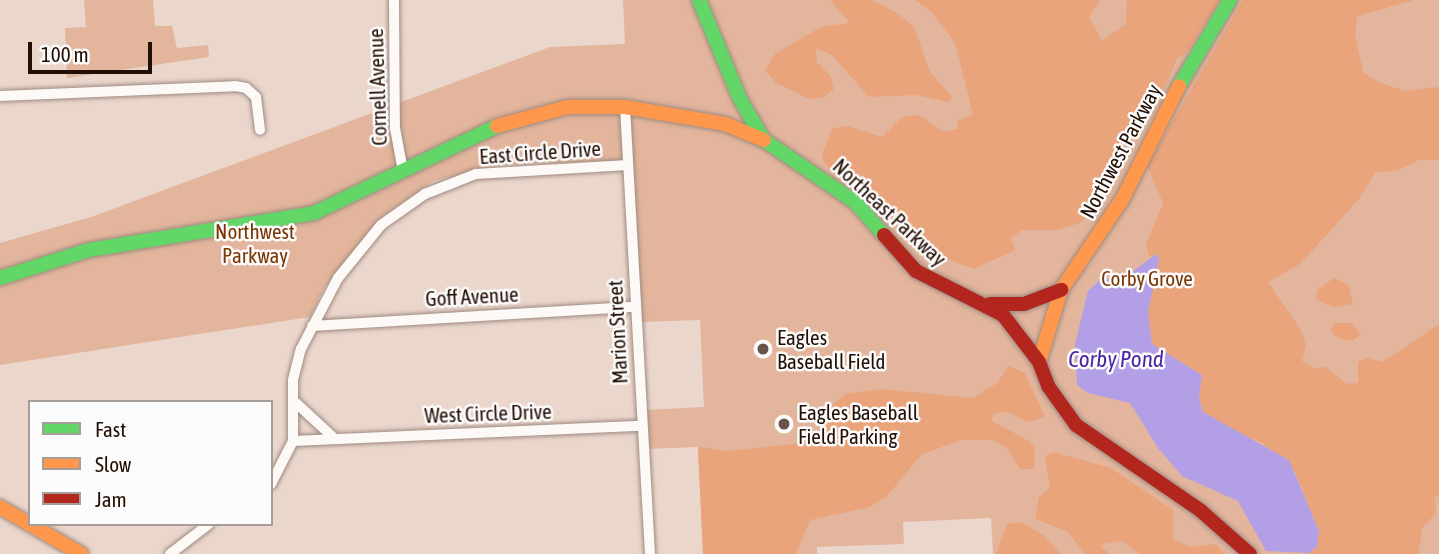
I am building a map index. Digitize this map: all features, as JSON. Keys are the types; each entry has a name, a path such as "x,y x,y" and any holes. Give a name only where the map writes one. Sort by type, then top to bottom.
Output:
{"street":[{"name":"Cornell Avenue","path":"394,0 394,128 403,172"},
{"name":"Northeast Parkway","path":"699,0 740,99 764,140 855,202 916,271 947,289 989,304 1019,334 1039,362 1048,386 1076,425 1201,511 1250,554"},
{"name":"Northwest Parkway","path":"1039,362 1042,337 1061,290 1123,198 1177,89 1230,0"},
{"path":"0,96 235,86 246,88 256,97 260,130"},
{"path":"724,124 740,99"},
{"path":"0,278 89,250 292,219 340,204 518,117 568,107 625,107 724,124 764,140"},
{"name":"Marion Street","path":"625,107 634,307 650,554"},
{"name":"East Circle Drive","path":"293,441 295,364 312,326 338,278 372,236 401,208 425,194 476,174 628,165"},
{"path":"989,304 1024,304 1061,290"},
{"name":"Goff Avenue","path":"312,326 634,307"},
{"path":"296,403 336,439"},
{"name":"West Circle Drive","path":"293,441 641,426"},
{"path":"273,480 293,441"},
{"path":"0,507 26,515"},
{"path":"42,526 81,554"},
{"path":"170,554 206,526"}],"green space":[{"path":"84,0 153,0 155,26 172,26 177,48 208,45 209,57 67,78 65,28 86,27"},
{"name":"Corby Grove","path":"623,0 1439,0 1439,554 993,554 991,518 903,522 904,544 817,547 817,554 703,554 698,447 647,449 645,410 704,407 700,320 641,322 632,160 499,165 434,181 380,218 324,288 310,317 0,365 0,243 91,217 550,47 625,44"}],"shaded area":[{"path":"830,0 872,0 897,13 914,27 930,72 952,97 948,102 916,95 869,97 832,55 816,48 817,62 831,77 834,89 824,97 809,99 776,83 765,70 775,54 821,27 850,23"},
{"path":"915,0 1100,0 1089,17 1102,41 1126,24 1127,0 1220,0 1188,51 1177,59 1161,96 1144,120 1123,132 1118,174 1098,205 1080,223 1058,230 1022,230 1011,238 1015,250 974,269 946,259 918,238 901,213 883,211 865,199 825,164 822,155 832,129 847,126 882,137 902,117 919,115 944,132 958,129 957,121 973,114 955,43 931,11"},
{"path":"1243,0 1414,0 1357,16 1355,34 1363,72 1381,83 1405,91 1439,87 1439,160 1419,160 1399,170 1375,173 1359,199 1312,251 1297,266 1268,282 1301,330 1306,345 1302,361 1313,368 1326,367 1347,384 1358,383 1358,362 1366,358 1383,362 1439,324 1439,497 1435,497 1436,514 1423,526 1418,554 1303,554 1309,553 1319,531 1295,472 1263,443 1219,425 1203,412 1199,397 1202,375 1152,344 1148,312 1159,259 1156,254 1149,257 1146,244 1163,203 1147,166"},
{"path":"1334,278 1348,284 1353,304 1334,307 1316,300 1317,290"},
{"path":"1335,323 1352,323 1361,335 1352,341 1339,339 1330,330"},
{"path":"1009,366 1025,373 1045,417 1028,422 1007,412 993,414 992,421 1029,441 1035,448 1034,469 1020,469 1007,448 992,440 960,440 921,455 888,495 870,507 810,520 796,554 703,554 698,447 726,451 805,443 815,439 824,413 845,394 881,389 973,398 997,383"},
{"path":"1053,452 1111,468 1173,510 1173,539 1191,547 1216,544 1224,554 1139,554 1122,541 1105,543 1101,547 1110,554 1085,554 1067,531 1035,519 1039,497 1050,488 1045,457"},
{"path":"1021,522 1043,535 1061,554 996,554 1007,524"}],"water":[{"name":"Corby Pond","path":"1156,254 1159,259 1148,312 1152,344 1202,375 1199,398 1203,412 1289,460 1319,531 1317,547 1309,553 1266,551 1238,501 1182,476 1158,448 1130,403 1088,393 1077,385 1075,344 1088,291 1099,281 1127,276"}],"traffic: fast":[{"path":"699,0 740,99 764,140 855,202 884,235"},
{"path":"1179,86 1230,0"},
{"path":"0,278 89,250 314,213 497,126"}],"traffic: slow":[{"path":"1039,362 1061,290 1123,198 1179,86"},
{"path":"497,126 568,107 625,107 725,124 764,140"},
{"path":"0,507 28,523"},
{"path":"33,526 81,554"}],"traffic: jam":[{"path":"884,235 916,271 1003,315 1039,362 1048,386 1076,425 1201,511 1250,554"},
{"path":"990,304 1024,304 1061,290"}],"place":[{"name":"Eagles Baseball Field","path":"763,349"},
{"name":"Eagles Baseball Field Parking","path":"784,424"}]}
